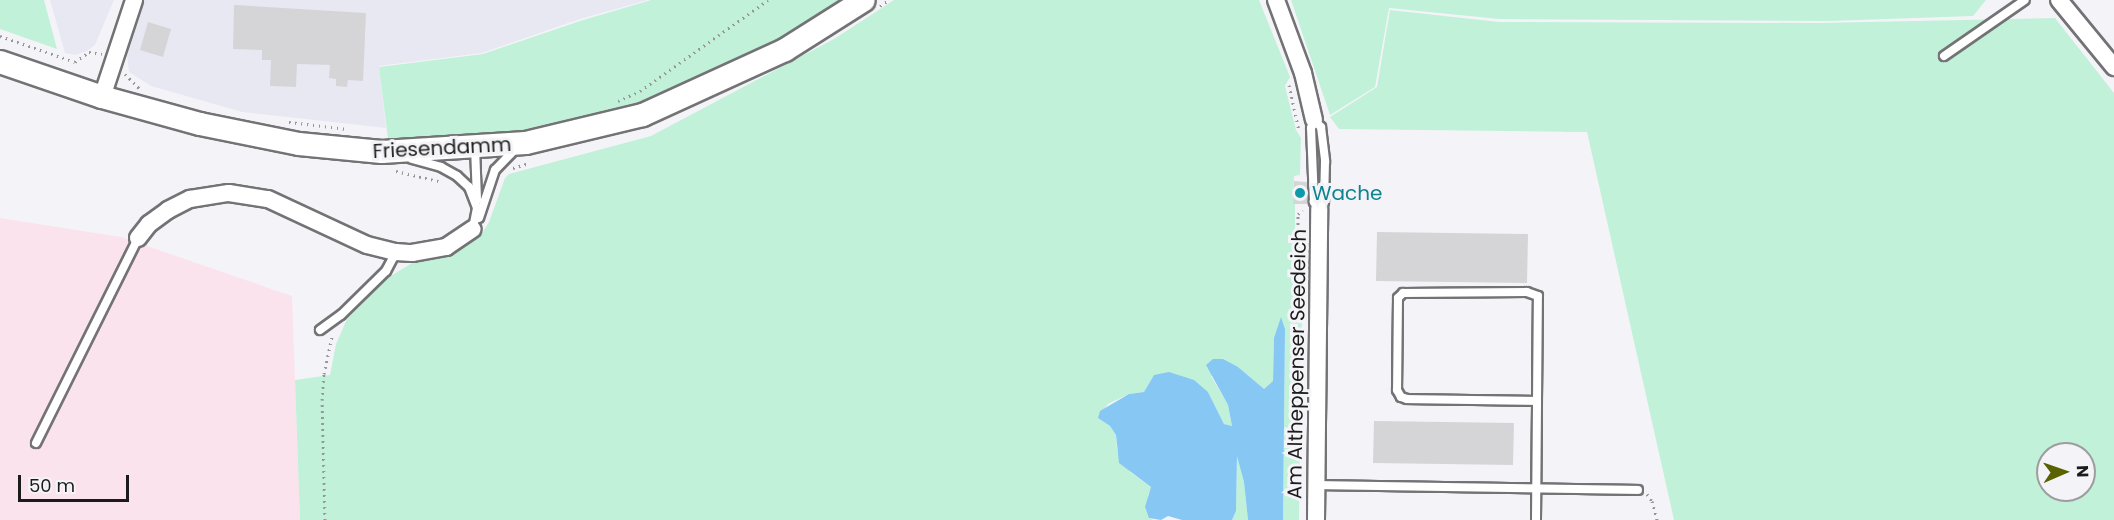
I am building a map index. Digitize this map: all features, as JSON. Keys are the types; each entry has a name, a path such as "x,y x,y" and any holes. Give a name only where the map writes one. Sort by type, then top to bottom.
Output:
{"main road":[{"name":"Friesendamm","path":"0,62 102,97 200,124 299,144 382,152 526,143 643,115 785,51 864,0"}],"street":[{"path":"102,97 134,0"},
{"name":"Am Altheppenser Seedeich","path":"1276,0 1304,73 1314,120"},
{"path":"2059,0 2114,67"},
{"path":"138,238 149,224 168,210 190,200 229,193 268,199 367,245 396,252 412,253 446,247 473,229"},
{"name":"Am Altheppenser Seedeich","path":"1316,520 1319,209"}],"lane":[{"path":"1944,56 2025,0"},
{"name":"Am Altheppenser Seedeich","path":"1314,120 1311,128 1314,202 1319,209"},
{"path":"495,170 506,156 526,143"},
{"path":"480,146 495,153 495,170 483,208 473,229 477,208 480,146"},
{"path":"382,152 423,161 457,176 469,187 477,208"},
{"path":"36,443 138,238"},
{"path":"320,330 341,315 386,271 396,252"},
{"path":"1536,520 1538,296 1527,292 1403,293 1398,298 1397,390 1401,397 1407,399 1537,401"},
{"path":"1317,485 1638,490"}],"path":[{"path":"618,101 640,91 768,0"},
{"path":"0,36 75,62 88,52 115,57 128,80 141,88"},
{"path":"285,121 352,129"},
{"path":"326,520 324,374 330,343 341,315"},
{"path":"1638,490 1647,493 1652,501 1657,520"}],"shaded area":[{"path":"50,0 114,0 95,45 75,55 65,53"},
{"path":"144,0 648,0 580,19 482,53 379,66 386,128 242,112 151,86 129,72 126,47"},
{"path":"0,218 121,237 292,296 300,520 0,520"}],"green space":[{"path":"0,0 44,0 57,49 0,29"},
{"path":"651,0 854,0 783,45 641,109 525,138 389,147 379,67 483,54"},
{"path":"894,0 1259,0 1290,77 1285,86 1296,130 1301,138 1300,175 1294,176 1293,204 1295,204 1295,255 1299,263 1298,313 1302,315 1299,520 1283,520 1285,329 1274,338 1273,381 1263,390 1238,367 1211,376 1228,405 1232,426 1224,424 1208,392 1154,375 1144,392 1129,394 1108,404 1098,418 1110,426 1116,435 1117,450 1130,472 1151,487 1148,496 1149,518 1154,520 300,520 295,380 330,375 336,344 347,319 389,277 412,263 448,257 481,235 489,222 505,178 509,174 651,136 834,39"},
{"path":"1291,0 1986,0 1973,16 1829,21 1499,19 1389,8 1375,87 1330,115"},
{"path":"1390,10 1499,22 1819,23 2055,18 2114,93 2114,520 1674,520 1587,132 1339,129 1330,117 1377,87"},
{"path":"1237,454 1244,482 1248,520 1232,520 1236,511"}],"water":[{"path":"1281,317 1285,329 1283,520 1248,520 1244,482 1237,456 1236,511 1232,520 1182,520 1168,516 1161,520 1149,518 1145,507 1151,487 1119,463 1116,435 1110,426 1098,418 1100,411 1129,394 1144,392 1154,375 1169,372 1194,380 1208,392 1224,424 1232,426 1228,405 1206,365 1213,359 1223,359 1238,367 1264,389 1273,381 1274,338"}],"building":[{"path":"234,5 366,13 363,81 348,80 347,87 336,86 336,79 329,78 330,65 297,64 296,87 270,86 271,60 262,60 262,50 233,49"},
{"path":"148,22 171,29 163,57 140,50"},
{"name":"Wache","path":"1294,181 1307,182 1307,204 1293,204"},
{"path":"1377,232 1528,234 1527,283 1376,281"},
{"path":"1374,421 1514,423 1513,465 1373,463"}],"place":[{"name":"Wache","path":"1300,193"}]}
